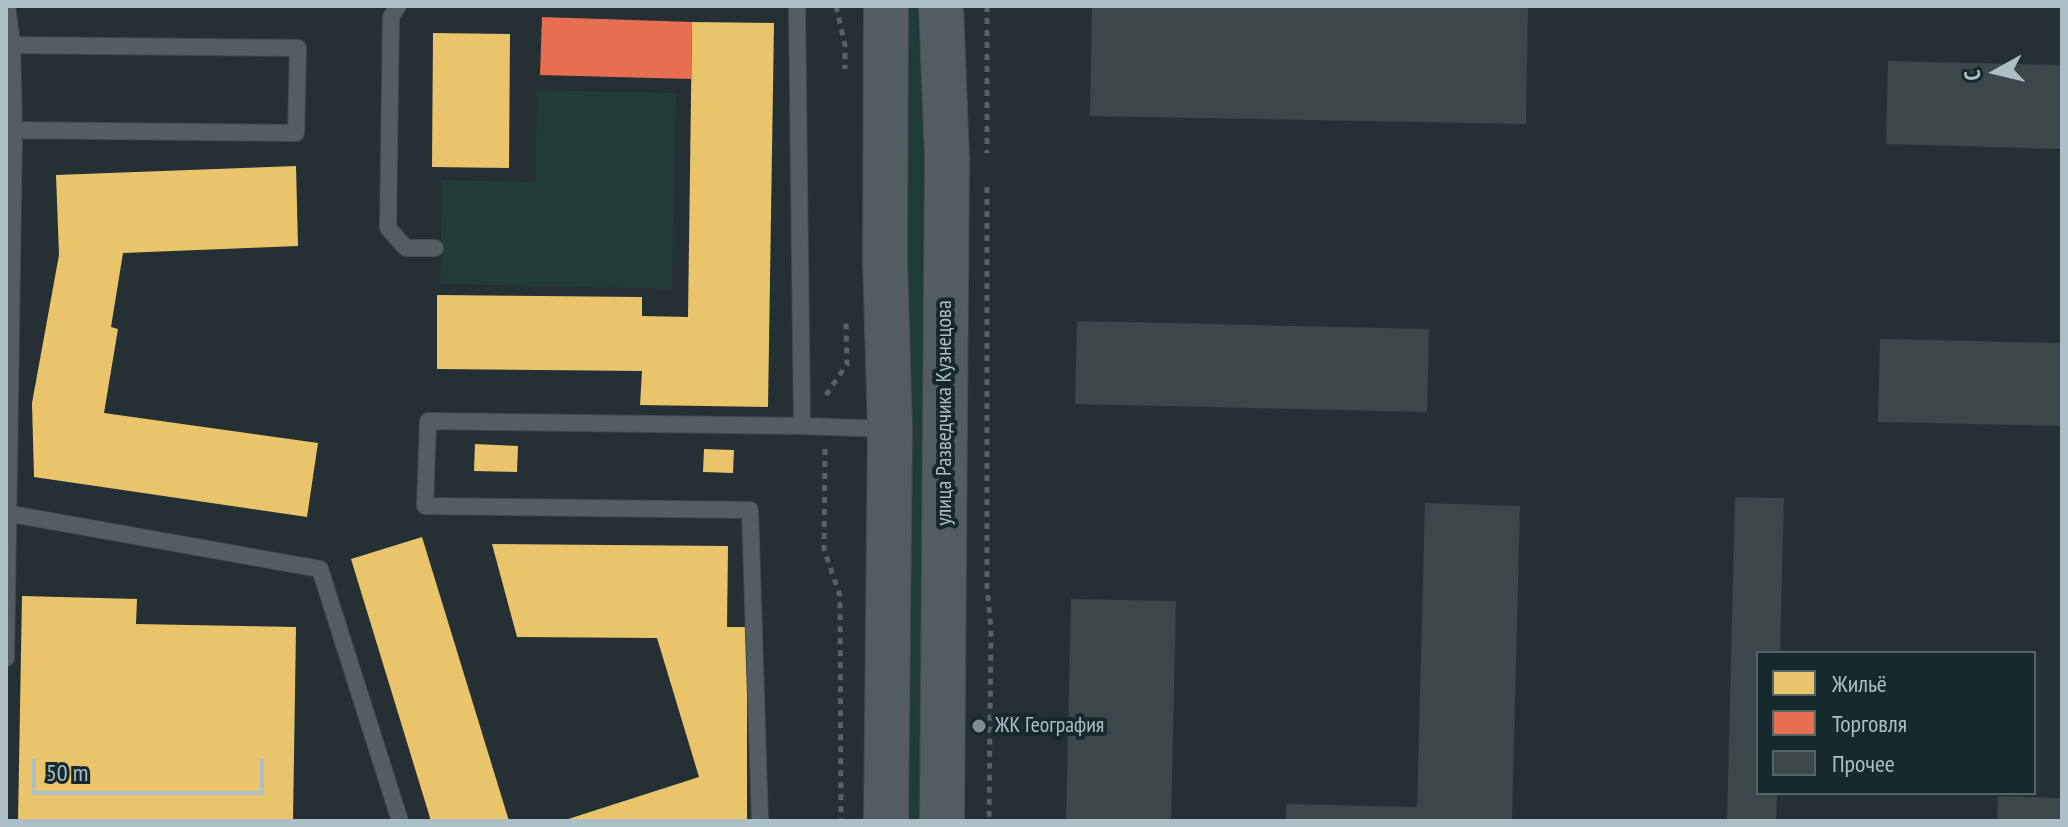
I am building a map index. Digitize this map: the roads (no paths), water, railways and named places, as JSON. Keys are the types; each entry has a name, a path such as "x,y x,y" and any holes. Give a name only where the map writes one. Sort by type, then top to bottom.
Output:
{"main road":[{"path":"886,6 885,260 890,429 886,821"},
{"name":"улица Разведчика Кузнецова","path":"941,6 947,158 942,821"}],"lane":[{"path":"6,658 10,130 7,6"},
{"path":"398,6 391,17 388,228 406,248 435,248"},
{"path":"797,6 802,426"},
{"path":"9,45 298,48 296,133 10,130"},
{"path":"760,821 750,510 425,506 428,421 890,429"},
{"path":"7,513 320,569 400,821"}],"place":[{"name":"ЖК География","path":"979,726"}]}
